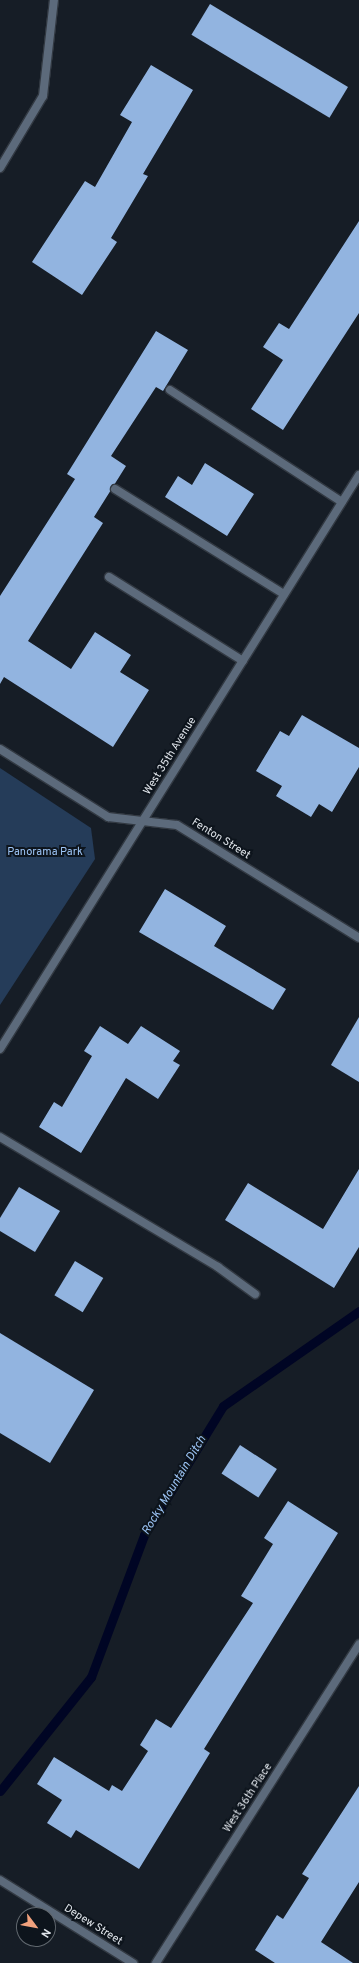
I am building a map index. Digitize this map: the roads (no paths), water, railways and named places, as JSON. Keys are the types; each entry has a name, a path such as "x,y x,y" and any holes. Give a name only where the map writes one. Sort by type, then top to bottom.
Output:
{"street":[{"path":"0,168 43,96 54,0"},
{"path":"170,390 342,502"},
{"name":"West 35th Avenue","path":"0,1049 359,475"},
{"path":"115,489 284,594"},
{"path":"109,577 243,661"},
{"name":"Fenton Street","path":"0,749 108,817 142,822 177,824 359,938"},
{"path":"0,1137 218,1267 255,1294"},
{"name":"West 36th Place","path":"156,1963 359,1644"},
{"name":"Depew Street","path":"0,1880 133,1963"}],"waterway":[{"name":"Rocky Mountain Ditch","path":"0,1791 91,1677 144,1535 223,1406 359,1311"}],"park label":[{"name":"Panorama Park","path":"45,852"}]}
